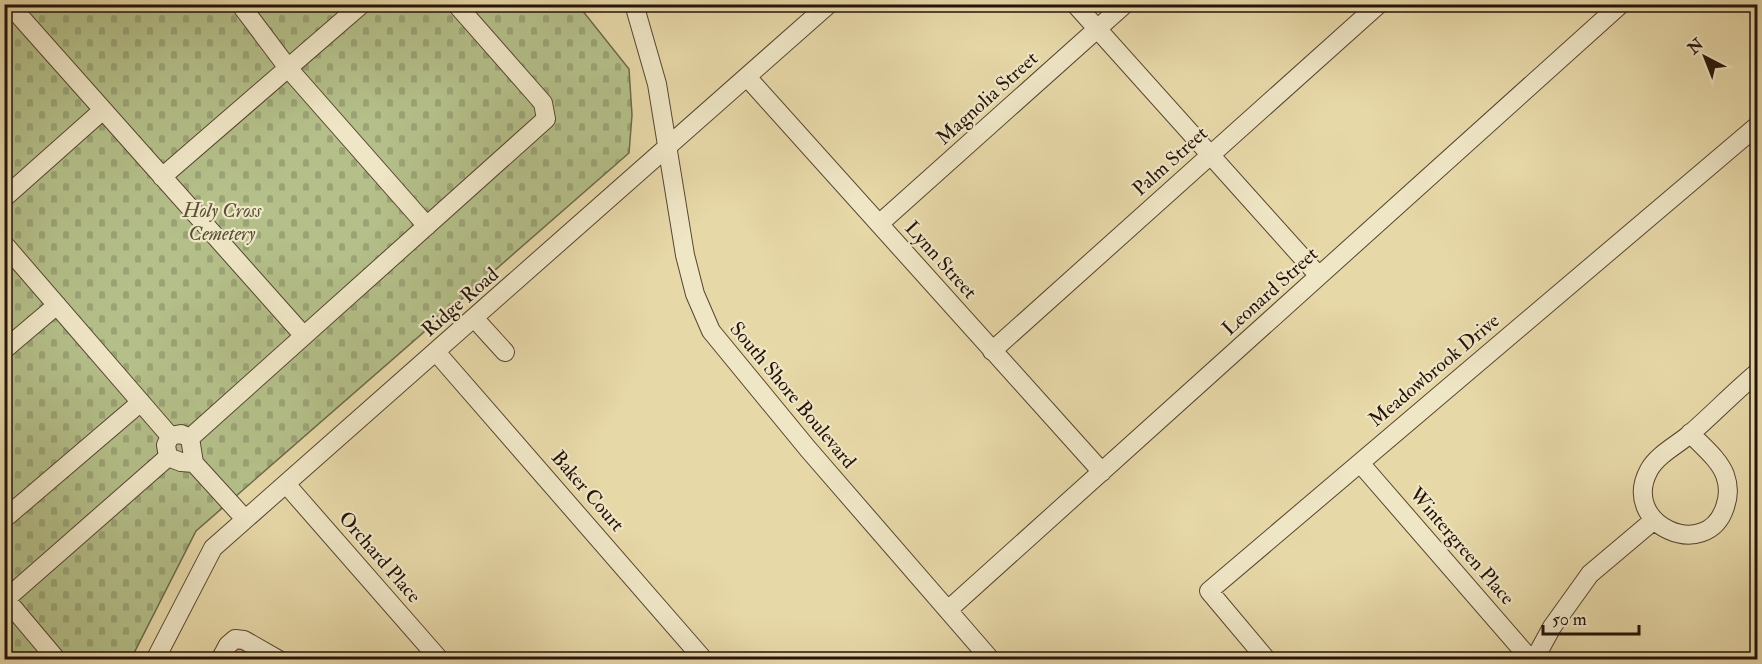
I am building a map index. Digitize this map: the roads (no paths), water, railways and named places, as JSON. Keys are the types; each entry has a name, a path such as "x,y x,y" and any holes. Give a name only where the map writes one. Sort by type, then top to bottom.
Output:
{"street":[{"path":"9,4 304,336"},
{"path":"240,4 288,68 427,226"},
{"path":"162,177 362,4"},
{"path":"190,438 546,119 543,103 456,4"},
{"name":"South Shore Boulevard","path":"634,4 657,84 685,255 694,294 711,331 808,449 991,660"},
{"name":"Ridge Road","path":"155,660 213,548 829,4"},
{"path":"1075,4 1319,276"},
{"name":"Magnolia Street","path":"879,224 1125,4"},
{"name":"Palm Street","path":"992,351 1379,4"},
{"name":"Leonard Street","path":"948,610 1622,4"},
{"name":"Lynn Street","path":"747,77 1102,471"},
{"path":"4,198 103,110"},
{"name":"Meadowbrook Drive","path":"1267,660 1209,591 1758,125"},
{"path":"4,244 170,436"},
{"path":"4,350 57,305"},
{"path":"475,319 505,352"},
{"name":"Baker Court","path":"436,352 704,660"},
{"path":"1690,433 1725,475 1728,498 1723,513 1708,529 1684,535 1670,532 1649,514 1643,493 1649,469 1758,372"},
{"path":"4,519 141,402"},
{"path":"170,436 182,434 190,438"},
{"path":"168,457 166,446 170,436"},
{"path":"190,438 194,463 245,519"},
{"path":"168,457 181,462 194,463"},
{"path":"57,660 5,598 168,457"},
{"name":"Wintergreen Place","path":"1360,463 1533,660"},
{"name":"Orchard Place","path":"285,484 440,660"},
{"path":"1533,660 1552,627 1590,574 1654,520"},
{"path":"220,660 228,645 235,639 244,640 279,660"}],"park label":[{"name":"Holy Cross Cemetery","path":"222,222"}]}
